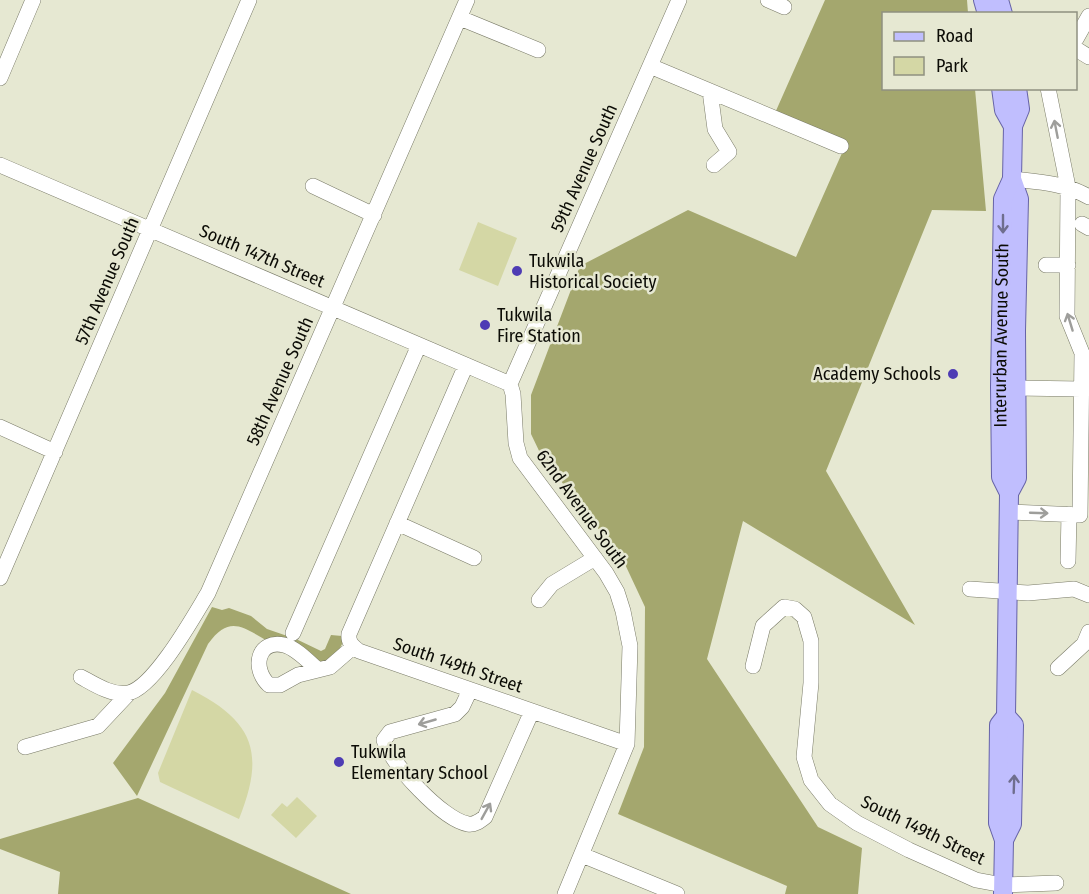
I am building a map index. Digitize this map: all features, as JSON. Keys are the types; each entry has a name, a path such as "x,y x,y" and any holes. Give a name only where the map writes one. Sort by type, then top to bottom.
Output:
{"main road":[{"name":"Interurban Avenue South","path":"1001,90 1004,110 1013,126"},
{"name":"Interurban Avenue South","path":"1009,493 1017,478 1016,299 1019,199 1012,179 1013,126 1020,109 1017,90"},
{"name":"Interurban Avenue South","path":"1003,890 1004,840 1012,824 1014,779 1014,725 1006,716 1009,493 1001,477 1000,387 1003,200 1012,179"}],"street":[{"path":"0,78 33,0"},
{"name":"57th Avenue South","path":"0,578 4,558 55,452 249,0"},
{"name":"58th Avenue South","path":"25,747 98,726 129,693 141,688 168,656 208,593 467,0"},
{"name":"59th Avenue South","path":"510,384 679,0"},
{"path":"768,0 784,7"},
{"path":"1077,37 1089,16"},
{"path":"460,18 538,50"},
{"path":"650,66 841,146"},
{"path":"1009,512 1080,515 1082,353 1067,316 1068,187 1048,90"},
{"path":"710,91 715,129 729,152 714,165"},
{"name":"South 147th Street","path":"0,165 510,384"},
{"path":"1012,179 1046,182 1068,187 1089,197"},
{"path":"313,186 374,215"},
{"path":"1046,265 1068,265"},
{"path":"293,633 419,345"},
{"path":"318,670 335,664 351,643 349,634 466,365"},
{"name":"62nd Avenue South","path":"510,384 513,394 516,443 520,458 606,573 617,592 630,646 627,744 565,894"},
{"path":"1016,388 1081,389"},
{"path":"0,427 55,452"},
{"path":"1068,561 1069,514"},
{"path":"397,523 474,558"},
{"path":"539,600 552,585 595,558"},
{"path":"970,589 1008,592 1074,590 1089,595"},
{"name":"South 149th Street","path":"753,666 763,626 784,607 795,609 804,616 811,641 812,683 804,757 811,780 830,804 857,824 909,850 1003,890"},
{"path":"1058,668 1084,644 1089,632"},
{"name":"South 149th Street","path":"351,643 359,651 627,744"},
{"path":"81,676 118,693 129,693"},
{"path":"470,690 462,707 455,714 390,732 384,740 386,749 416,787 434,803 468,824 477,823 485,817 532,711"},
{"path":"582,855 677,894"},
{"path":"1003,890 1056,884"}],"green space":[{"path":"825,0 967,0 968,12 882,12 882,90 975,90 986,211 932,210 826,471 915,625 743,521 707,659 818,827 862,848 858,894 785,894 787,886 618,814 644,747 645,607 623,560 542,457 531,434 531,395 580,266 688,210 796,257 846,144 775,113"},
{"path":"478,222 517,238 498,286 459,270"},
{"path":"212,607 222,610 229,608 251,616 267,629 321,651 325,649 331,635 342,636 343,642 331,660 322,662 283,648 241,627 228,627 215,635 208,644 137,796 113,763 165,693"},
{"path":"192,690 230,715 249,742 252,758 251,776 239,819 160,782 158,773"},
{"path":"297,797 317,816 296,838 271,815 282,803 287,807"},
{"path":"138,798 351,894 58,894 60,872 0,849 0,839"}],"place":[{"name":"Tukwila Historical Society","path":"517,271"},
{"name":"Tukwila Fire Station","path":"485,325"},
{"name":"Academy Schools","path":"953,374"},
{"name":"Tukwila Elementary School","path":"339,762"}]}
